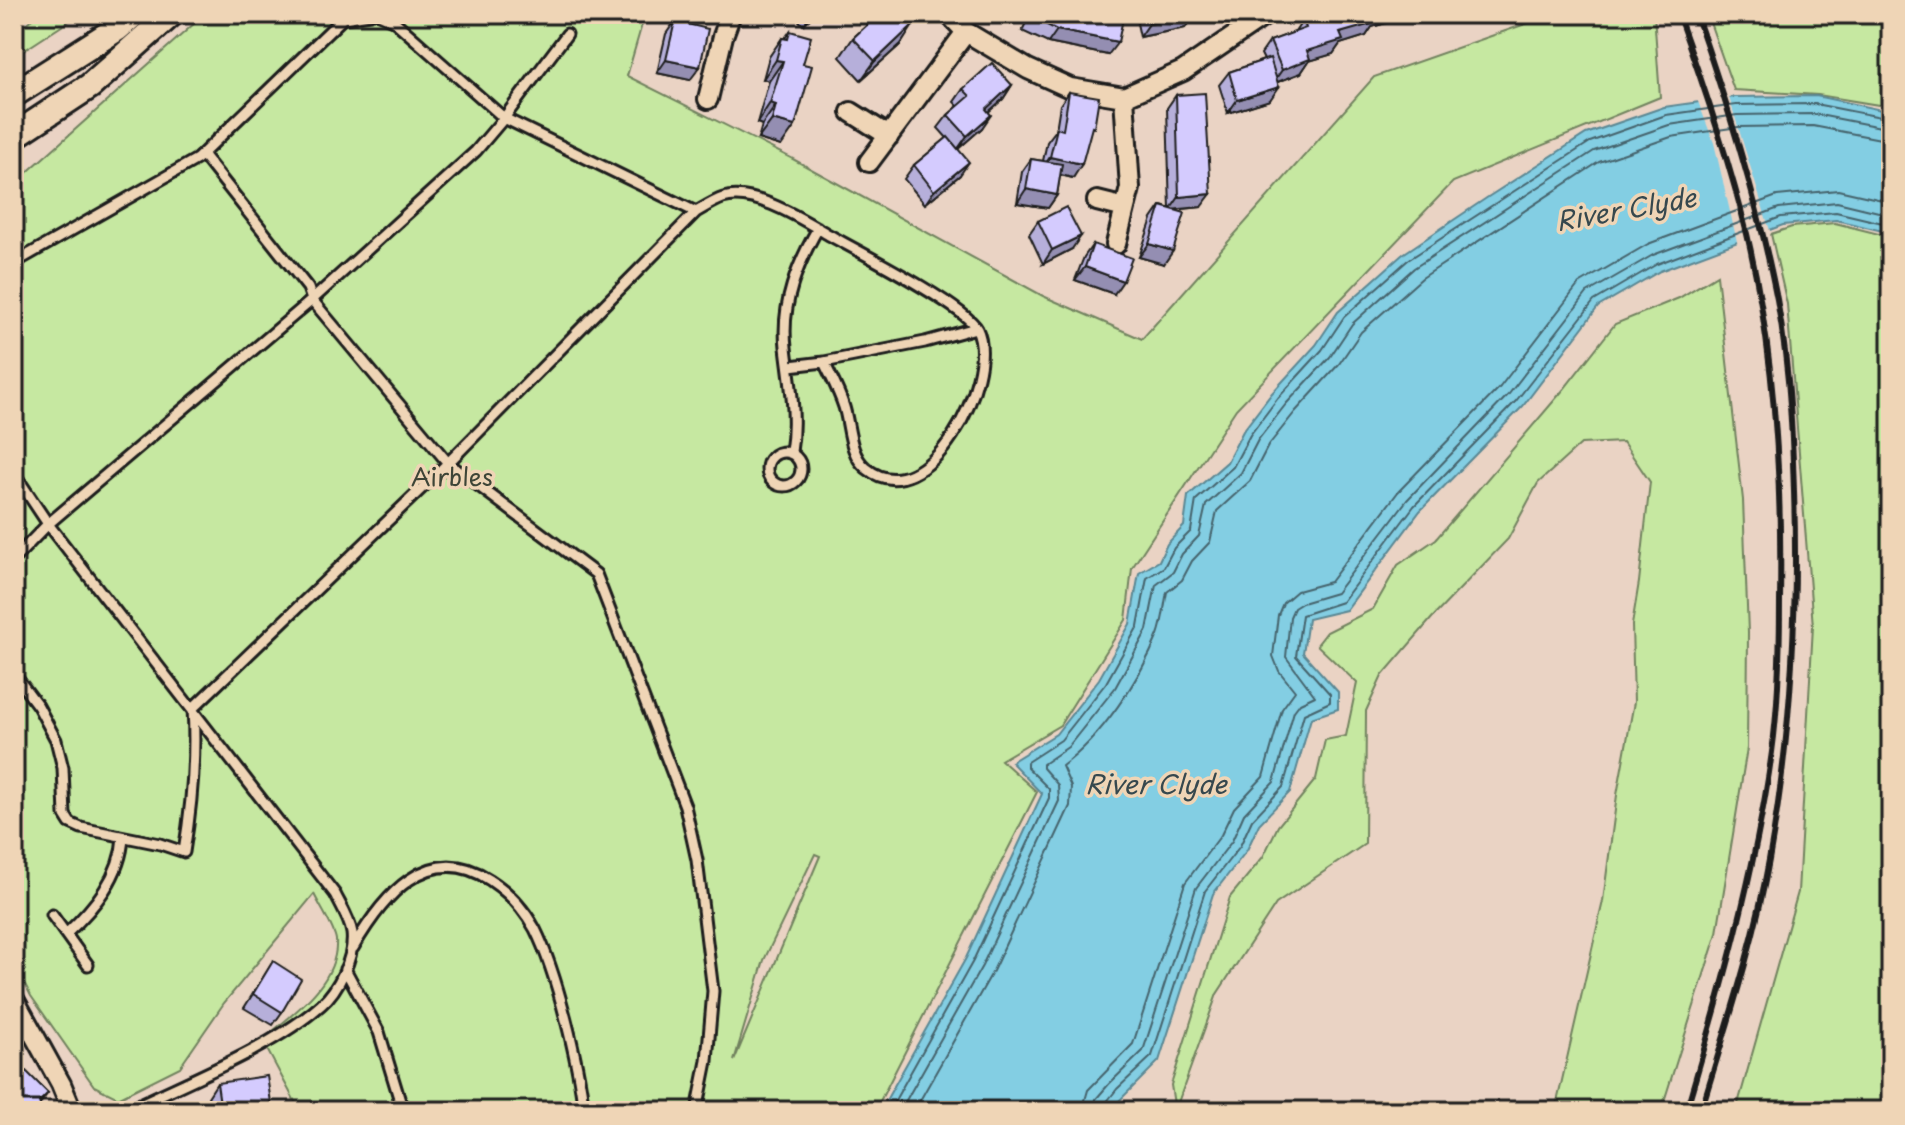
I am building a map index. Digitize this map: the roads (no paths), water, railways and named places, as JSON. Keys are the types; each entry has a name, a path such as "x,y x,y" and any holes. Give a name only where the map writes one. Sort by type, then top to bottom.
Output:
{"main road":[{"path":"14,94 118,28 134,14"},
{"path":"14,136 90,86 171,14"}],"street":[{"path":"708,99 716,34 731,14"},
{"path":"949,14 966,32 1028,69 1070,88 1124,97 1183,71 1267,14"},
{"path":"869,162 966,32"},
{"path":"1116,244 1130,188 1124,97"},
{"path":"851,112 889,136"},
{"path":"1097,201 1125,208"},
{"path":"14,999 61,1084 72,1111"}],"lane":[{"path":"14,263 202,154 343,18 370,14"},
{"path":"379,14 393,20 504,118 696,212"},
{"path":"14,559 48,524 312,300 476,151 567,34"},
{"path":"202,154 308,288 312,300 448,463 596,574 685,806 697,860 713,991 707,1061 697,1111"},
{"path":"14,674 38,706 56,740 63,768 65,815 70,823 184,852 192,805 193,708 448,463 696,212 725,197 745,197 763,201 818,228 949,303 976,328 983,359 980,375 959,426 939,455 927,466 899,478 881,476 865,468 854,450 843,404 824,362"},
{"path":"791,452 794,435 786,346 788,297 800,262 818,228"},
{"path":"790,366 925,342 976,328"},
{"path":"14,473 48,524 335,894 352,931 352,949"},
{"path":"67,933 95,905 107,885 122,850 123,837"},
{"path":"126,1111 273,1039 322,1004 345,969 368,921 389,895 411,878 449,865 469,868 504,889 522,908 548,960 584,1111"},
{"path":"52,915 88,965"},
{"path":"345,969 379,1032 403,1111"}],"water":[{"name":"River Clyde","path":"1816,96 1891,112 1891,233 1836,220 1783,225 1660,271 1598,307 1523,406 1420,511 1346,610 1308,619 1303,653 1338,692 1338,709 1311,718 1290,792 1259,824 1247,850 1213,894 1159,1061 1109,1111 880,1111 966,958 1042,794 1011,762 1056,734 1099,679 1130,624 1139,573 1159,561 1167,544 1184,526 1188,496 1227,462 1243,431 1272,393 1316,345 1338,312 1403,254 1586,134 1664,107 1735,97"}],"railway":[{"path":"1678,14 1724,150 1757,279 1775,416 1780,555 1778,695 1765,798 1736,933 1686,1111"},
{"path":"1696,14 1748,176 1777,302 1790,410 1795,538 1794,630 1788,722 1777,814 1763,892 1747,955 1701,1111"}],"park label":[{"name":"Airbles","path":"452,478"}]}
